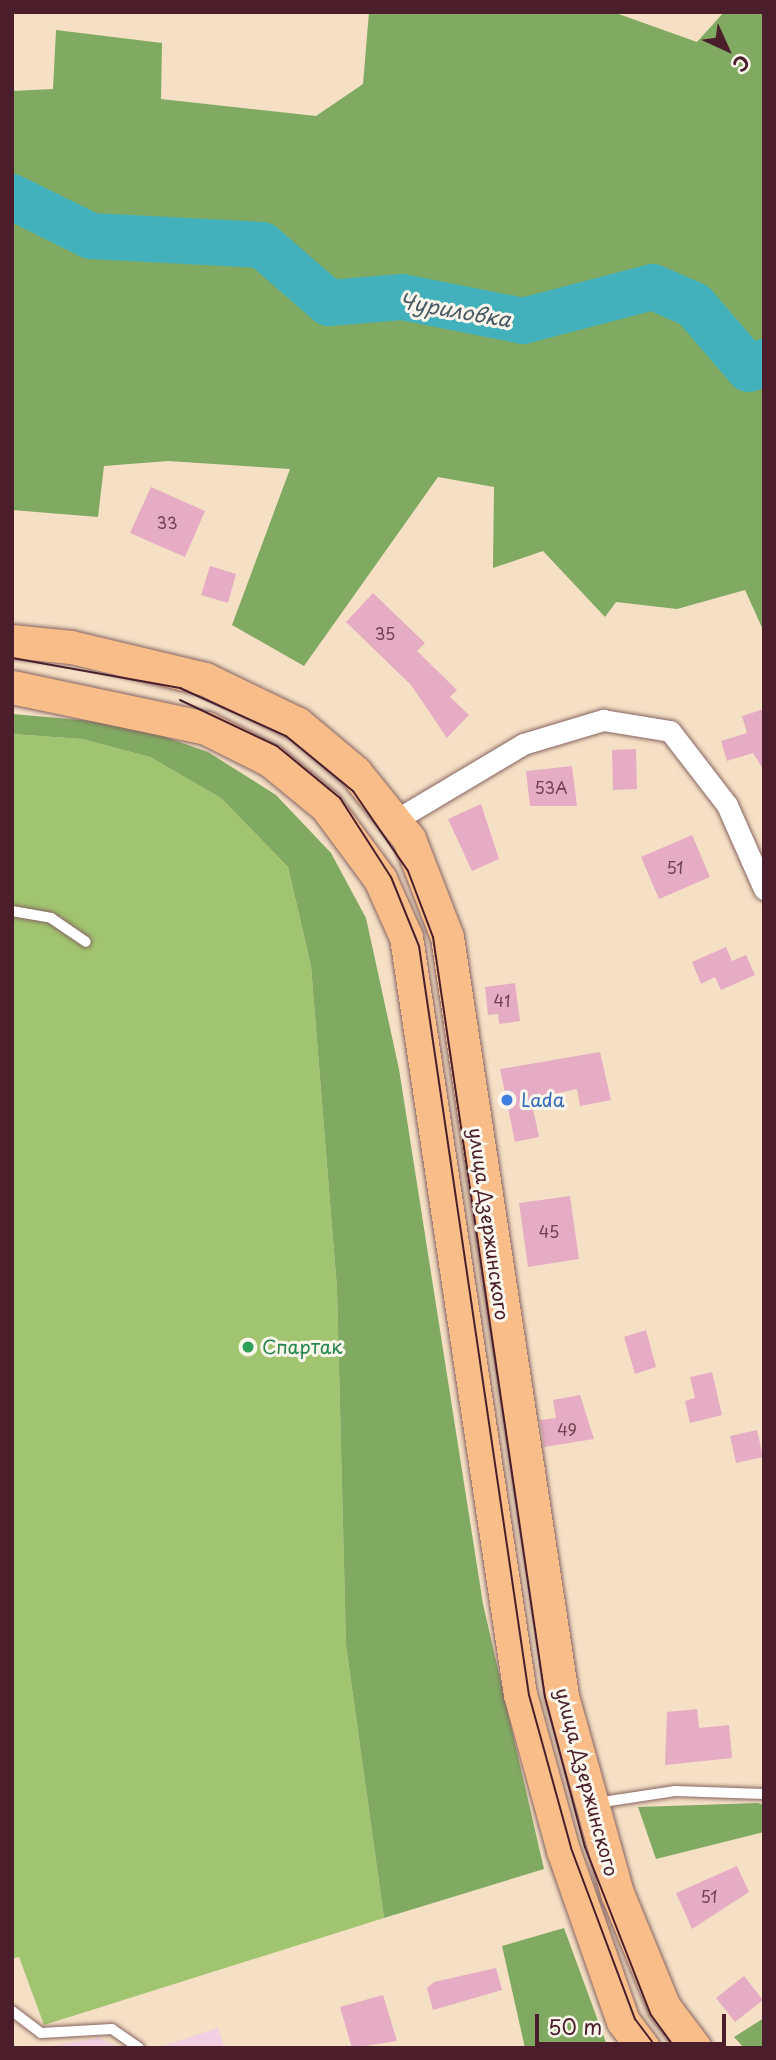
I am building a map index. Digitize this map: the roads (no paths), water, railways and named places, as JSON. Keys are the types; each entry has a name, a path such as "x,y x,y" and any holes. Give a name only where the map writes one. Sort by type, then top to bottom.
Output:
{"main road":[{"name":"улица Дзержинского","path":"12,641 71,647 205,679 299,724 355,772 409,839 447,937 560,1683 617,1893 664,2007 695,2048"},
{"name":"улица Дзержинского","path":"12,687 206,728 270,760 326,806 380,879 406,937 520,1694 563,1850 623,2021 643,2048"}],"street":[{"path":"394,821 523,744 603,720 670,730 727,805 764,889"}],"lane":[{"path":"12,911 51,918 86,942"},
{"path":"592,1803 675,1791 764,1794"},
{"path":"12,2011 41,2034 112,2029 139,2048"}],"waterway":[{"name":"Чуриловка","path":"12,197 91,236 262,245 329,303 402,297 523,321 653,287 694,305 749,369 764,362"}],"tram line":[{"path":"12,658 180,688 286,736 353,791 408,871 433,937 545,1697 585,1847 651,2015 675,2048"},
{"path":"180,700 277,746 340,798 391,877 419,946 529,1695 571,1848 635,2019 657,2048"}],"place":[{"name":"Lada","path":"507,1100"},
{"name":"Спартак","path":"248,1347"}]}
